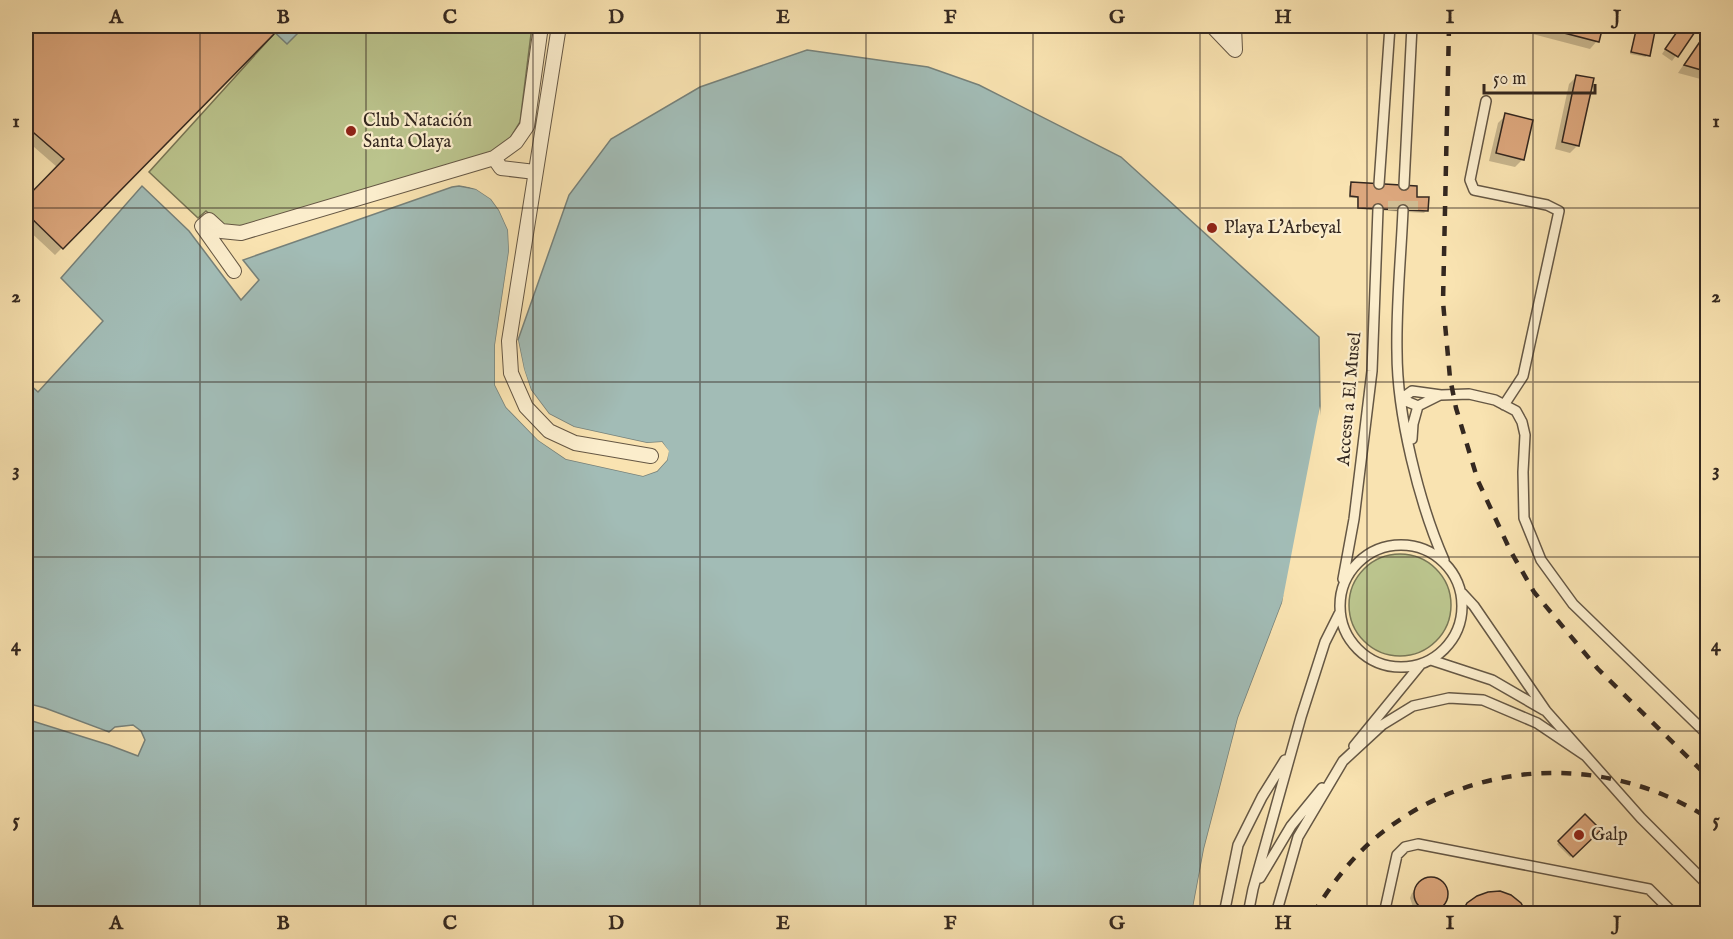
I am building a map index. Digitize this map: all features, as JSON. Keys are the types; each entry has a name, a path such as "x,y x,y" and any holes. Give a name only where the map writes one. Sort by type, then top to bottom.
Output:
{"street":[{"path":"234,271 202,226 209,220 221,231 241,233 494,158 516,142 527,126 541,26"},
{"path":"560,26 509,341 511,373 526,407 549,430 575,443 651,456"},
{"path":"1212,26 1235,50 1234,26"},
{"path":"494,158 501,168 535,172"}],"lane":[{"path":"1379,184 1390,26"},
{"path":"1404,185 1412,26"},
{"path":"1486,101 1470,180 1474,190 1547,205 1559,211 1523,376 1504,405"},
{"name":"Accesu a El Musel","path":"1378,209 1372,370 1354,519 1341,590 1340,614 1346,634 1359,651 1378,664 1400,668 1431,660 1449,645 1459,627 1463,612 1462,593"},
{"path":"1403,210 1397,353 1401,399 1416,474 1435,540 1462,593 1474,606 1546,711 1641,818 1707,885"},
{"path":"1401,399 1412,391 1469,394 1495,400 1516,411 1526,435 1523,472 1524,518 1541,560 1574,604 1707,735"},
{"path":"1411,451 1413,424 1418,406 1441,394"},
{"path":"1401,399 1418,406"},
{"name":"Accesu a El Musel","path":"1341,590 1350,571 1365,555 1386,546 1407,544 1428,550 1445,562"},
{"path":"1248,914 1291,750 1325,642 1340,614"},
{"path":"1431,660 1492,680 1546,711"},
{"path":"1243,914 1253,889 1291,826 1364,732 1421,664"},
{"path":"1276,914 1298,837 1343,761 1382,725 1413,706 1449,698 1483,700 1537,723 1586,756"},
{"path":"1224,914 1238,845 1262,797 1291,750"},
{"path":"1384,914 1397,855 1405,847 1418,844 1649,889 1674,914"}],"green space":[{"name":"Club Natación Santa Olaya","path":"265,26 532,26 520,122 509,140 493,152 242,229 221,224 206,211 198,218 149,172 273,35"},
{"path":"1400,554 1429,562 1443,576 1451,605 1443,634 1429,648 1400,656 1371,648 1357,634 1349,605 1357,576 1371,562"}],"water":[{"path":"268,26 305,26 287,44"},
{"path":"807,50 928,67 979,85 1121,157 1319,337 1320,406 1312,513 1282,603 1238,718 1204,849 1192,913 26,914 26,719 138,756 145,740 141,731 133,725 115,727 109,732 26,703 26,381 38,392 103,321 61,278 142,186 189,231 241,300 259,280 243,260 452,187 476,189 491,199 508,230 509,251 495,345 495,385 506,407 538,440 566,459 643,476 657,471 667,460 668,451 662,442 647,443 574,427 549,414 531,390 524,370 518,340 569,195 611,139 700,87"}],"pier":[{"path":"455,183 477,186 493,197 511,229 512,251 498,345 498,385 508,405 539,438 567,457 642,473 655,468 664,459 665,452 660,445 647,446 573,430 547,416 528,391 515,341 518,340 531,390 549,414 574,427 647,443 662,442 669,451 667,460 657,471 643,476 566,459 538,440 506,407 495,385 495,345 509,251 508,230 491,199 476,189"},
{"path":"1320,406 1321,438 1315,514 1285,604 1241,719 1207,849 1195,914 1192,913 1204,849 1238,718 1282,603"}],"building":[{"path":"26,26 265,26 274,34 63,249 26,213 26,198 64,159 34,133 26,142"},
{"path":"1537,26 1603,26 1599,42"},
{"path":"1637,26 1656,26 1650,56 1631,52"},
{"path":"1681,26 1699,26 1678,57 1665,49"},
{"path":"1708,30 1708,72 1684,65"},
{"path":"1576,75 1594,78 1579,146 1562,142"},
{"path":"1505,113 1533,120 1524,160 1496,153"},
{"path":"1351,182 1417,186 1417,197 1429,197 1428,211 1358,208 1358,197 1350,196"},
{"name":"Galp","path":"1585,814 1601,830 1573,857 1558,841"},
{"path":"1431,877 1443,882 1448,894 1443,906 1431,911 1419,906 1414,894 1419,882"},
{"path":"1500,891 1511,895 1521,903 1527,914 1461,914 1467,903 1477,896"}],"tunnel":[{"path":"1403,201 1403,210"}],"railway":[{"path":"1449,26 1443,302 1450,378 1456,408 1478,481 1510,550 1534,592 1598,669 1708,777"},
{"path":"1313,914 1345,869 1384,831 1421,807 1460,789 1502,778 1544,773 1586,775 1628,783 1669,797 1708,818"}],"place":[{"name":"Club Natación Santa Olaya","path":"351,131"},
{"name":"Playa L'Arbeyal","path":"1212,228"},
{"name":"Galp","path":"1579,835"}]}
